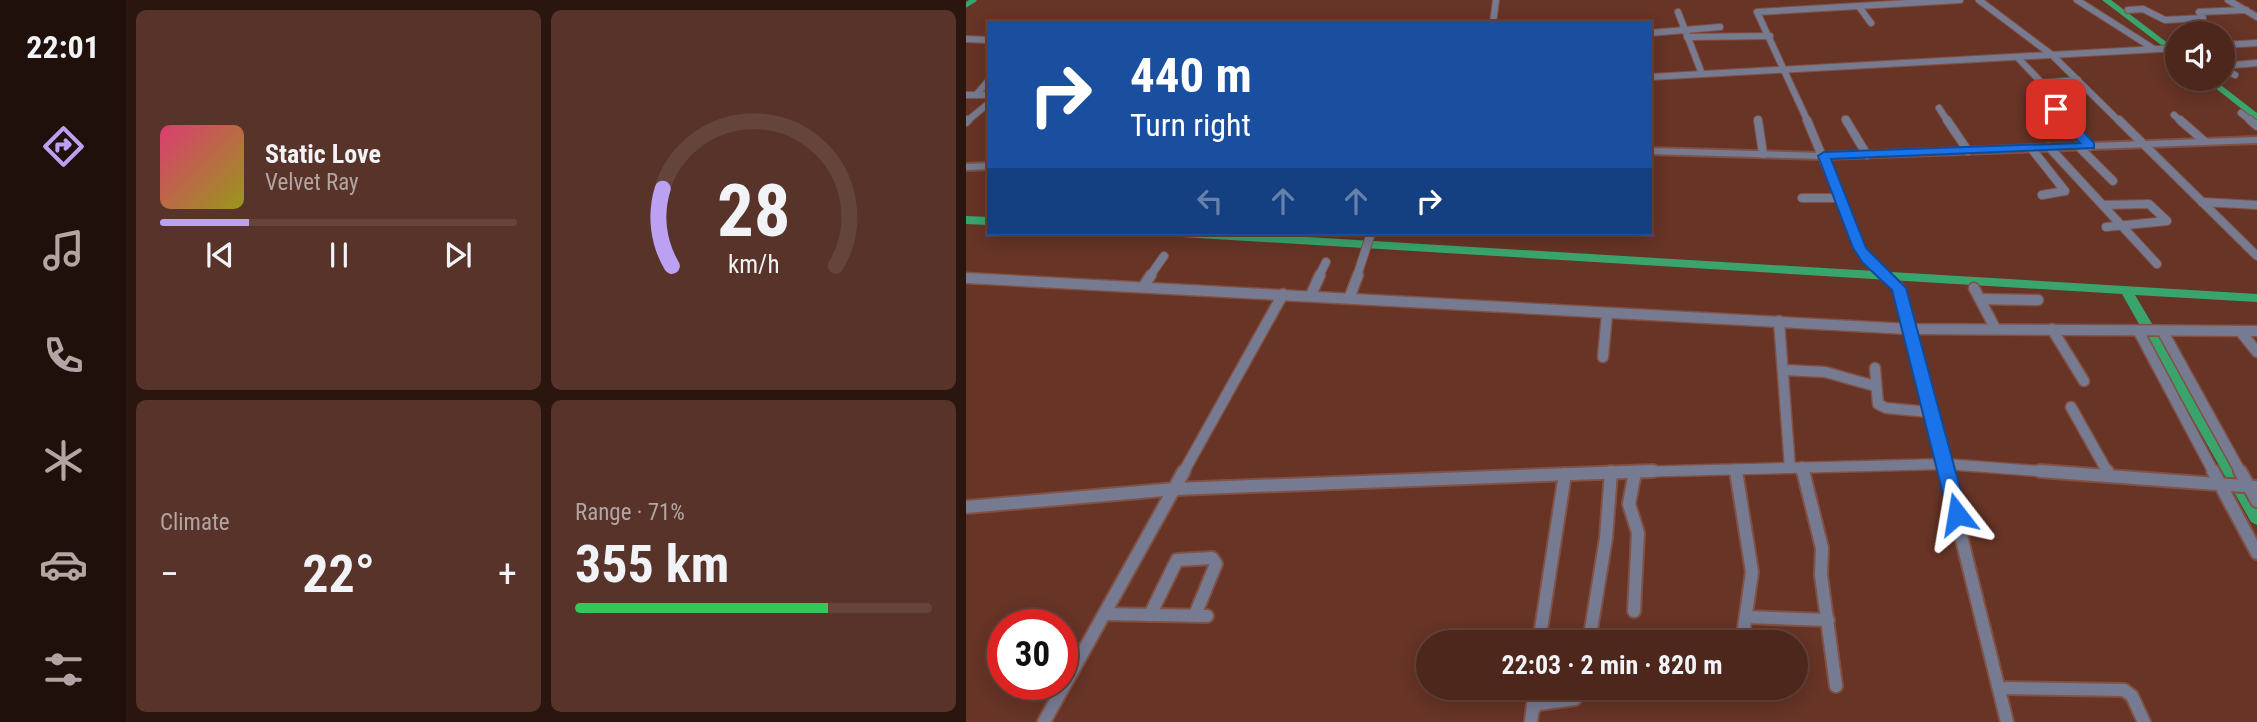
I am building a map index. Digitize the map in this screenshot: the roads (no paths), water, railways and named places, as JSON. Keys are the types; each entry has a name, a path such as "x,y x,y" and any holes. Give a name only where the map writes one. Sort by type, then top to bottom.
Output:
{"street":[{"path":"1493,21 1496,0"},
{"path":"1960,0 1758,12 1787,70 1860,248 1868,260 1899,288 1945,464 2007,722"},
{"path":"1979,0 2052,55 2257,256"},
{"path":"2077,0 2157,49"},
{"path":"2228,0 2257,16"},
{"path":"1860,8 1871,23"},
{"path":"2128,9 2145,10 2165,20 2203,18 2199,12 2246,10"},
{"path":"1678,12 1702,74"},
{"path":"1686,34 1720,27"},
{"path":"1652,33 1770,36"},
{"path":"966,38 987,40"},
{"path":"2235,44 2257,43"},
{"path":"2244,44 2257,52"},
{"path":"1652,77 2165,49"},
{"path":"2017,57 2043,83 2078,80"},
{"path":"2235,66 2257,63"},
{"path":"976,95 987,82"},
{"path":"966,95 987,95"},
{"path":"966,122 987,105"},
{"path":"1939,108 1968,150"},
{"path":"2031,110 2056,109 2090,146"},
{"path":"2241,113 2257,126"},
{"path":"2174,115 2204,142"},
{"path":"1845,119 1867,155"},
{"path":"1758,120 1763,154"},
{"path":"1652,151 1824,156 2257,140"},
{"path":"2078,146 2113,181"},
{"path":"2049,147 2157,264"},
{"path":"2031,148 2066,191 2042,195"},
{"path":"966,167 987,166"},
{"path":"1802,198 1840,198"},
{"path":"2202,202 2257,205"},
{"path":"2102,205 2149,204 2167,221 2106,227"},
{"path":"1350,296 1370,239"},
{"path":"1143,287 1164,256"},
{"path":"1311,295 1326,262"},
{"path":"966,278 1283,295 1350,296 1607,314 1909,328 2257,331"},
{"path":"1974,288 1995,328"},
{"path":"1044,722 1283,295"},
{"path":"1980,299 2038,300"},
{"path":"1603,357 1607,314"},
{"path":"1779,321 1796,468 1822,548 1821,575 1836,686"},
{"path":"2052,329 2084,381"},
{"path":"2240,331 2257,352"},
{"path":"2142,332 2225,485 2257,554"},
{"path":"2162,332 2257,501"},
{"path":"1875,368 1876,399 1881,407 1930,412"},
{"path":"1784,370 1825,372 1849,382 1875,386"},
{"path":"2071,407 2109,475"},
{"path":"966,507 1175,489 1611,472 1945,464 2251,487"},
{"path":"1736,469 1752,572 1744,630"},
{"path":"1591,630 1606,538 1611,472"},
{"path":"1634,611 1638,589 1635,571 1638,533 1630,524 1628,510 1635,472"},
{"path":"1541,630 1565,474"},
{"path":"1105,614 1150,615 1201,616 1216,564 1212,558 1177,560 1150,615"},
{"path":"1746,617 1828,620"},
{"path":"2000,688 2123,690 2132,696 2144,722"},
{"path":"1532,715 1545,702 1566,700"}],"waterway":[{"path":"966,5 974,0"},
{"path":"2106,0 2165,45"},
{"path":"2223,91 2257,118"},
{"path":"966,220 987,221"},
{"path":"1215,235 2126,290"},
{"path":"2126,290 2257,298"},
{"path":"2126,290 2257,517"}]}
